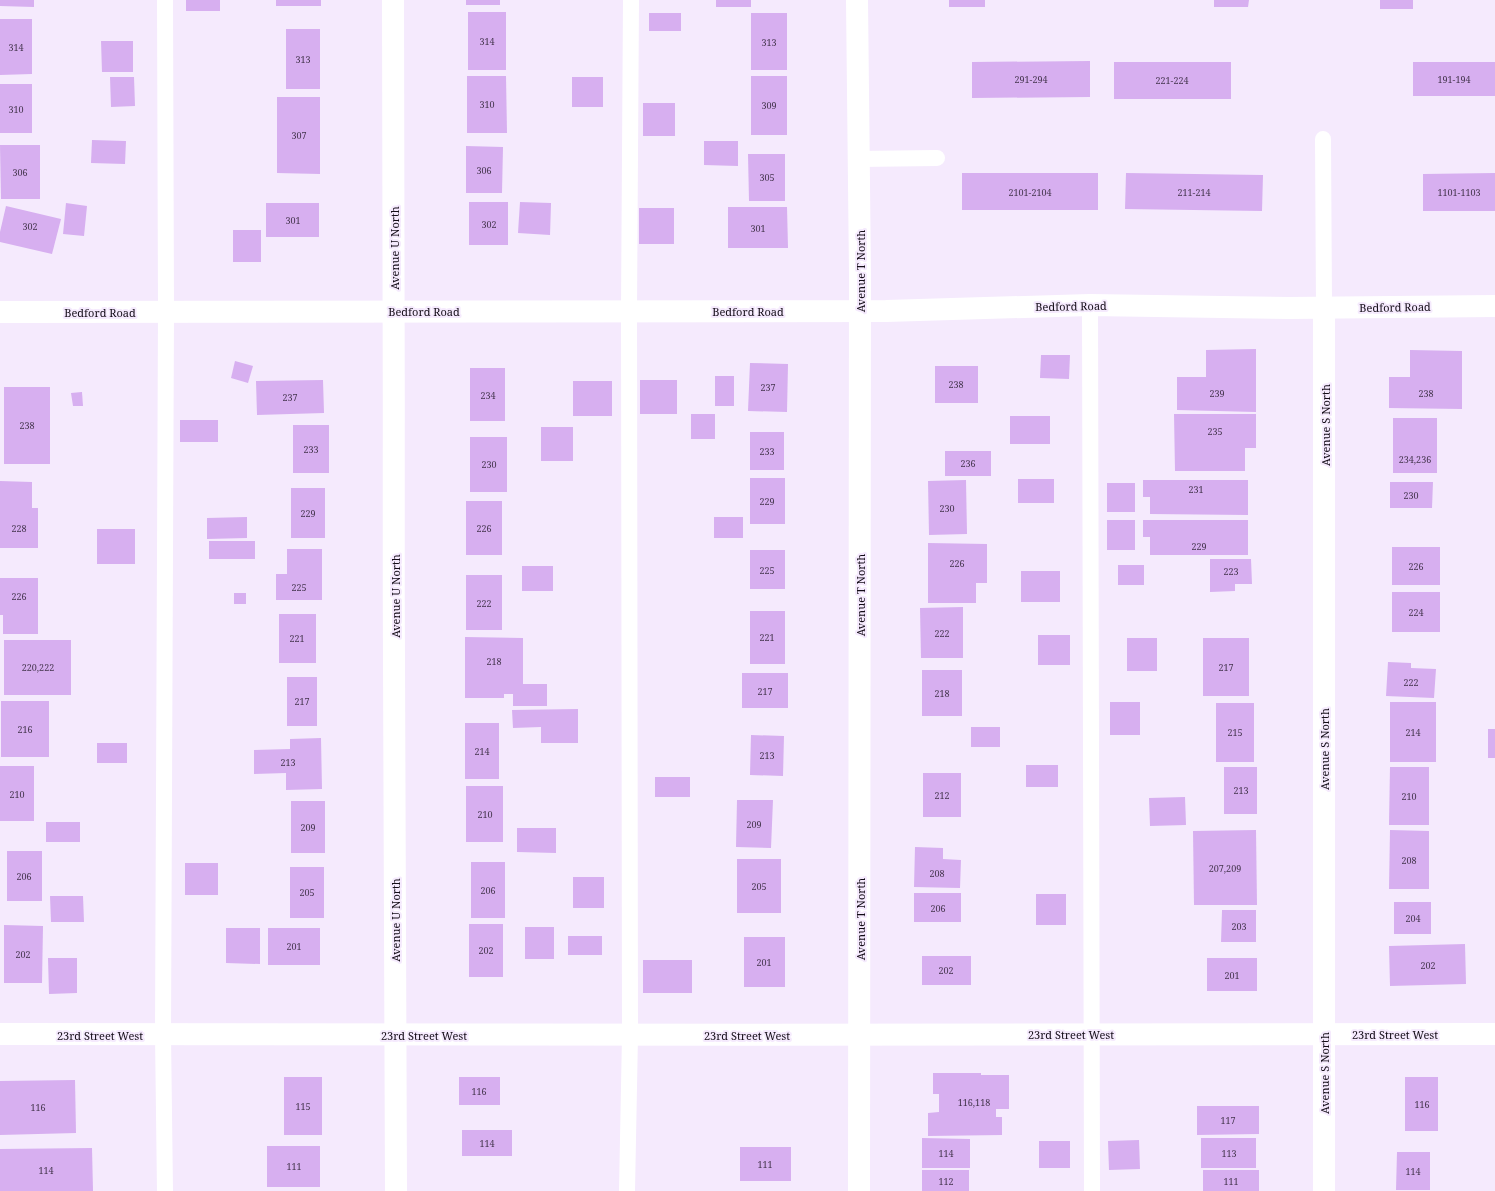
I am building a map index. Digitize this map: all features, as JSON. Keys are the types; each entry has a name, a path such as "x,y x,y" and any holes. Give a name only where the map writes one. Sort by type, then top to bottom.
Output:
{"street":[{"name":"Avenue U North","path":"393,0 395,312 396,1191"},
{"name":"Avenue T North","path":"857,0 860,311 859,1191"},
{"name":"Bedford Road","path":"0,312 860,311 1090,305 1281,308 1495,306"},
{"name":"Avenue S North","path":"1324,307 1324,1191"},
{"name":"23rd Street West","path":"0,1034 395,1036 630,1034 1495,1034"}],"lane":[{"path":"164,0 166,312 163,1035 164,1191"},
{"path":"627,1191 630,1034 629,312 631,0"},
{"path":"1323,140 1324,307"},
{"path":"858,159 937,158"},
{"path":"1090,305 1092,1191"}],"building":[{"path":"0,0 34,0 34,7 0,6"},
{"path":"186,0 220,0 220,11 186,11"},
{"path":"276,0 321,0 321,6 276,6"},
{"path":"466,0 500,0 500,5 466,5"},
{"path":"716,0 751,0 751,7 716,7"},
{"path":"949,0 985,0 985,7 949,7"},
{"path":"1214,0 1249,0 1248,7 1214,7"},
{"path":"1380,0 1413,0 1413,9 1380,9"},
{"path":"468,12 506,12 506,70 468,70"},
{"path":"649,13 681,13 681,31 649,31"},
{"path":"751,13 787,13 787,70 751,70"},
{"path":"0,19 32,19 32,74 0,75"},
{"path":"286,29 320,29 320,89 286,89"},
{"path":"101,41 133,41 133,72 102,72"},
{"path":"1090,61 1090,97 972,98 972,62"},
{"path":"1114,62 1231,62 1231,99 1114,99"},
{"path":"1413,62 1495,62 1495,96 1413,96"},
{"path":"467,76 506,76 507,133 467,133"},
{"path":"751,76 787,76 787,135 751,135"},
{"path":"110,77 134,77 135,106 111,107"},
{"path":"572,77 603,77 603,107 572,107"},
{"path":"0,84 32,84 32,133 0,133"},
{"path":"277,97 320,97 320,174 277,173"},
{"path":"643,103 675,103 675,136 643,136"},
{"path":"92,140 126,141 125,164 91,163"},
{"path":"704,141 738,141 738,166 704,165"},
{"path":"0,145 40,145 40,199 1,199"},
{"path":"466,146 503,147 502,193 466,193"},
{"path":"748,154 785,154 785,201 749,201"},
{"path":"962,173 1098,173 1098,210 962,210"},
{"path":"1126,173 1263,175 1262,211 1125,209"},
{"path":"1495,173 1495,211 1423,211 1423,174"},
{"path":"469,202 508,202 508,245 469,245"},
{"path":"520,202 551,203 550,235 518,233"},
{"path":"66,203 87,206 84,236 63,234"},
{"path":"266,203 319,203 319,237 266,237"},
{"path":"6,206 61,219 52,254 0,242 0,232"},
{"path":"728,207 787,207 788,248 728,248"},
{"path":"639,208 674,208 674,244 639,244"},
{"path":"233,230 261,230 261,262 233,262"},
{"path":"1256,349 1256,412 1177,410 1177,377 1206,377 1206,350"},
{"path":"1410,350 1462,351 1462,409 1389,408 1389,377 1410,377"},
{"path":"1041,355 1070,355 1069,379 1040,378"},
{"path":"235,361 253,366 248,383 231,378"},
{"path":"750,363 788,364 787,412 748,411"},
{"path":"935,366 978,366 978,403 935,403"},
{"path":"470,368 505,368 505,421 470,421"},
{"path":"715,376 734,376 734,406 715,406"},
{"path":"323,380 324,413 257,415 256,381"},
{"path":"640,380 677,380 677,414 640,414"},
{"path":"573,381 612,381 612,416 573,416"},
{"path":"4,387 50,387 50,464 4,464"},
{"path":"82,392 83,406 73,406 71,393"},
{"path":"691,414 715,414 715,439 691,439"},
{"path":"1174,414 1256,414 1256,448 1245,448 1245,471 1175,471"},
{"path":"1010,416 1050,416 1050,444 1010,444"},
{"path":"1393,418 1437,418 1437,473 1393,473"},
{"path":"180,420 218,420 218,442 180,442"},
{"path":"293,425 329,425 329,473 293,473"},
{"path":"541,427 573,427 573,461 541,461"},
{"path":"750,432 784,432 784,470 750,470"},
{"path":"470,437 507,437 507,492 470,492"},
{"path":"945,451 991,451 991,476 945,476"},
{"path":"750,478 785,478 785,524 750,524"},
{"path":"1018,479 1054,479 1054,503 1018,503"},
{"path":"966,480 967,534 929,535 928,481"},
{"path":"1143,480 1248,480 1248,515 1150,514 1150,497 1143,497"},
{"path":"0,481 32,482 32,508 38,508 38,548 0,548"},
{"path":"1390,482 1433,482 1432,508 1390,508"},
{"path":"1107,483 1135,483 1135,512 1107,512"},
{"path":"291,488 325,488 325,538 291,538"},
{"path":"466,501 502,501 502,555 466,555"},
{"path":"247,517 247,538 207,539 207,518"},
{"path":"714,517 743,517 743,538 714,538"},
{"path":"1107,520 1135,520 1135,550 1107,550"},
{"path":"1143,520 1248,520 1248,555 1150,555 1150,537 1143,537"},
{"path":"97,529 135,529 135,564 97,564"},
{"path":"209,541 255,541 255,559 209,559"},
{"path":"928,543 987,544 987,583 976,583 976,603 928,603"},
{"path":"1392,547 1440,547 1440,585 1392,585"},
{"path":"287,549 322,549 322,600 276,600 276,574 287,574"},
{"path":"750,550 785,550 785,589 750,589"},
{"path":"1210,559 1251,559 1252,584 1235,584 1235,591 1210,592"},
{"path":"1118,565 1144,565 1144,585 1118,585"},
{"path":"522,566 553,566 553,591 522,591"},
{"path":"1021,571 1060,571 1060,602 1021,602"},
{"path":"466,575 502,575 502,630 466,630"},
{"path":"0,578 38,578 38,634 3,634 3,615 0,615"},
{"path":"1392,592 1440,592 1440,632 1392,632"},
{"path":"234,593 246,593 246,604 234,604"},
{"path":"963,607 963,658 921,658 920,608"},
{"path":"750,611 785,611 785,664 750,664"},
{"path":"279,614 316,614 316,663 279,663"},
{"path":"1038,635 1070,635 1070,665 1038,665"},
{"path":"465,637 523,638 523,684 547,684 547,706 513,706 513,694 504,694 504,698 465,698"},
{"path":"1127,638 1157,638 1157,671 1127,671"},
{"path":"1203,638 1249,638 1249,696 1203,696"},
{"path":"4,640 71,640 71,695 4,695"},
{"path":"1388,662 1411,663 1411,668 1436,669 1434,698 1386,696"},
{"path":"922,670 962,670 962,716 922,716"},
{"path":"742,673 788,673 788,708 742,708"},
{"path":"287,677 317,677 317,726 287,726"},
{"path":"1,701 49,701 49,757 1,757"},
{"path":"1110,702 1140,702 1140,735 1110,735"},
{"path":"1390,702 1436,702 1436,762 1390,762"},
{"path":"1216,703 1254,703 1254,762 1216,762"},
{"path":"578,709 578,743 541,743 541,727 513,728 512,710"},
{"path":"465,723 499,723 499,779 465,779"},
{"path":"971,727 1000,727 1000,747 971,747"},
{"path":"1488,729 1495,729 1495,758 1488,758"},
{"path":"751,735 784,736 783,776 750,775"},
{"path":"321,738 322,789 286,790 286,773 254,774 254,750 290,749 290,739"},
{"path":"97,743 127,743 127,763 97,763"},
{"path":"1026,765 1058,765 1058,787 1026,787"},
{"path":"0,766 34,766 34,821 0,821"},
{"path":"1224,767 1257,767 1257,814 1224,814"},
{"path":"1390,767 1429,767 1429,825 1389,825"},
{"path":"923,773 961,773 961,817 923,817"},
{"path":"655,777 690,777 690,797 655,797"},
{"path":"466,786 503,786 503,842 466,842"},
{"path":"1185,797 1186,825 1150,826 1149,798"},
{"path":"737,800 773,800 771,848 736,847"},
{"path":"291,801 325,801 325,853 291,853"},
{"path":"46,822 80,822 80,842 46,842"},
{"path":"517,828 556,828 556,853 517,852"},
{"path":"1256,830 1257,905 1194,905 1193,831"},
{"path":"1390,830 1429,831 1429,889 1389,889"},
{"path":"915,847 943,848 943,859 961,860 960,888 914,887"},
{"path":"7,851 42,851 42,901 7,901"},
{"path":"737,859 781,859 781,913 737,913"},
{"path":"471,862 505,862 505,918 471,918"},
{"path":"185,863 218,863 218,895 185,895"},
{"path":"290,867 324,867 324,918 290,918"},
{"path":"573,877 604,877 604,908 573,908"},
{"path":"914,893 961,893 961,922 914,922"},
{"path":"1036,894 1066,894 1066,925 1036,925"},
{"path":"50,896 83,896 84,922 51,922"},
{"path":"1394,902 1431,902 1431,934 1394,934"},
{"path":"1222,910 1256,910 1256,942 1221,942"},
{"path":"469,924 503,924 503,977 469,977"},
{"path":"4,925 43,926 42,983 4,983"},
{"path":"525,927 554,927 554,959 525,959"},
{"path":"226,928 260,928 260,964 226,963"},
{"path":"268,928 320,928 320,965 268,965"},
{"path":"568,936 602,936 602,955 568,955"},
{"path":"744,937 785,937 785,987 744,987"},
{"path":"1465,944 1466,984 1390,986 1389,946"},
{"path":"922,956 971,956 971,985 922,985"},
{"path":"48,958 77,958 77,993 49,994"},
{"path":"1207,958 1257,958 1257,991 1207,991"},
{"path":"643,960 692,960 692,993 643,993"},
{"path":"933,1073 981,1073 981,1075 1009,1075 1009,1109 996,1109 996,1117 1002,1117 1002,1135 928,1136 928,1113 939,1112 939,1094 933,1094"},
{"path":"284,1077 322,1077 322,1135 284,1135"},
{"path":"459,1077 500,1077 500,1105 459,1105"},
{"path":"1405,1077 1438,1077 1438,1131 1405,1131"},
{"path":"75,1080 76,1133 0,1135 0,1081"},
{"path":"1197,1106 1259,1106 1259,1134 1197,1135"},
{"path":"462,1130 512,1130 512,1156 462,1156"},
{"path":"922,1138 970,1139 970,1168 922,1168"},
{"path":"1201,1138 1256,1138 1256,1168 1201,1168"},
{"path":"1139,1140 1140,1169 1109,1170 1108,1141"},
{"path":"1039,1141 1070,1141 1070,1168 1039,1168"},
{"path":"267,1146 320,1146 320,1187 267,1187"},
{"path":"740,1147 791,1147 791,1181 740,1181"},
{"path":"92,1148 93,1191 0,1191 0,1149"},
{"path":"1397,1152 1430,1152 1430,1190 1396,1190"},
{"path":"922,1170 969,1170 969,1191 922,1191"},
{"path":"1203,1170 1259,1170 1259,1191 1203,1191"}]}
